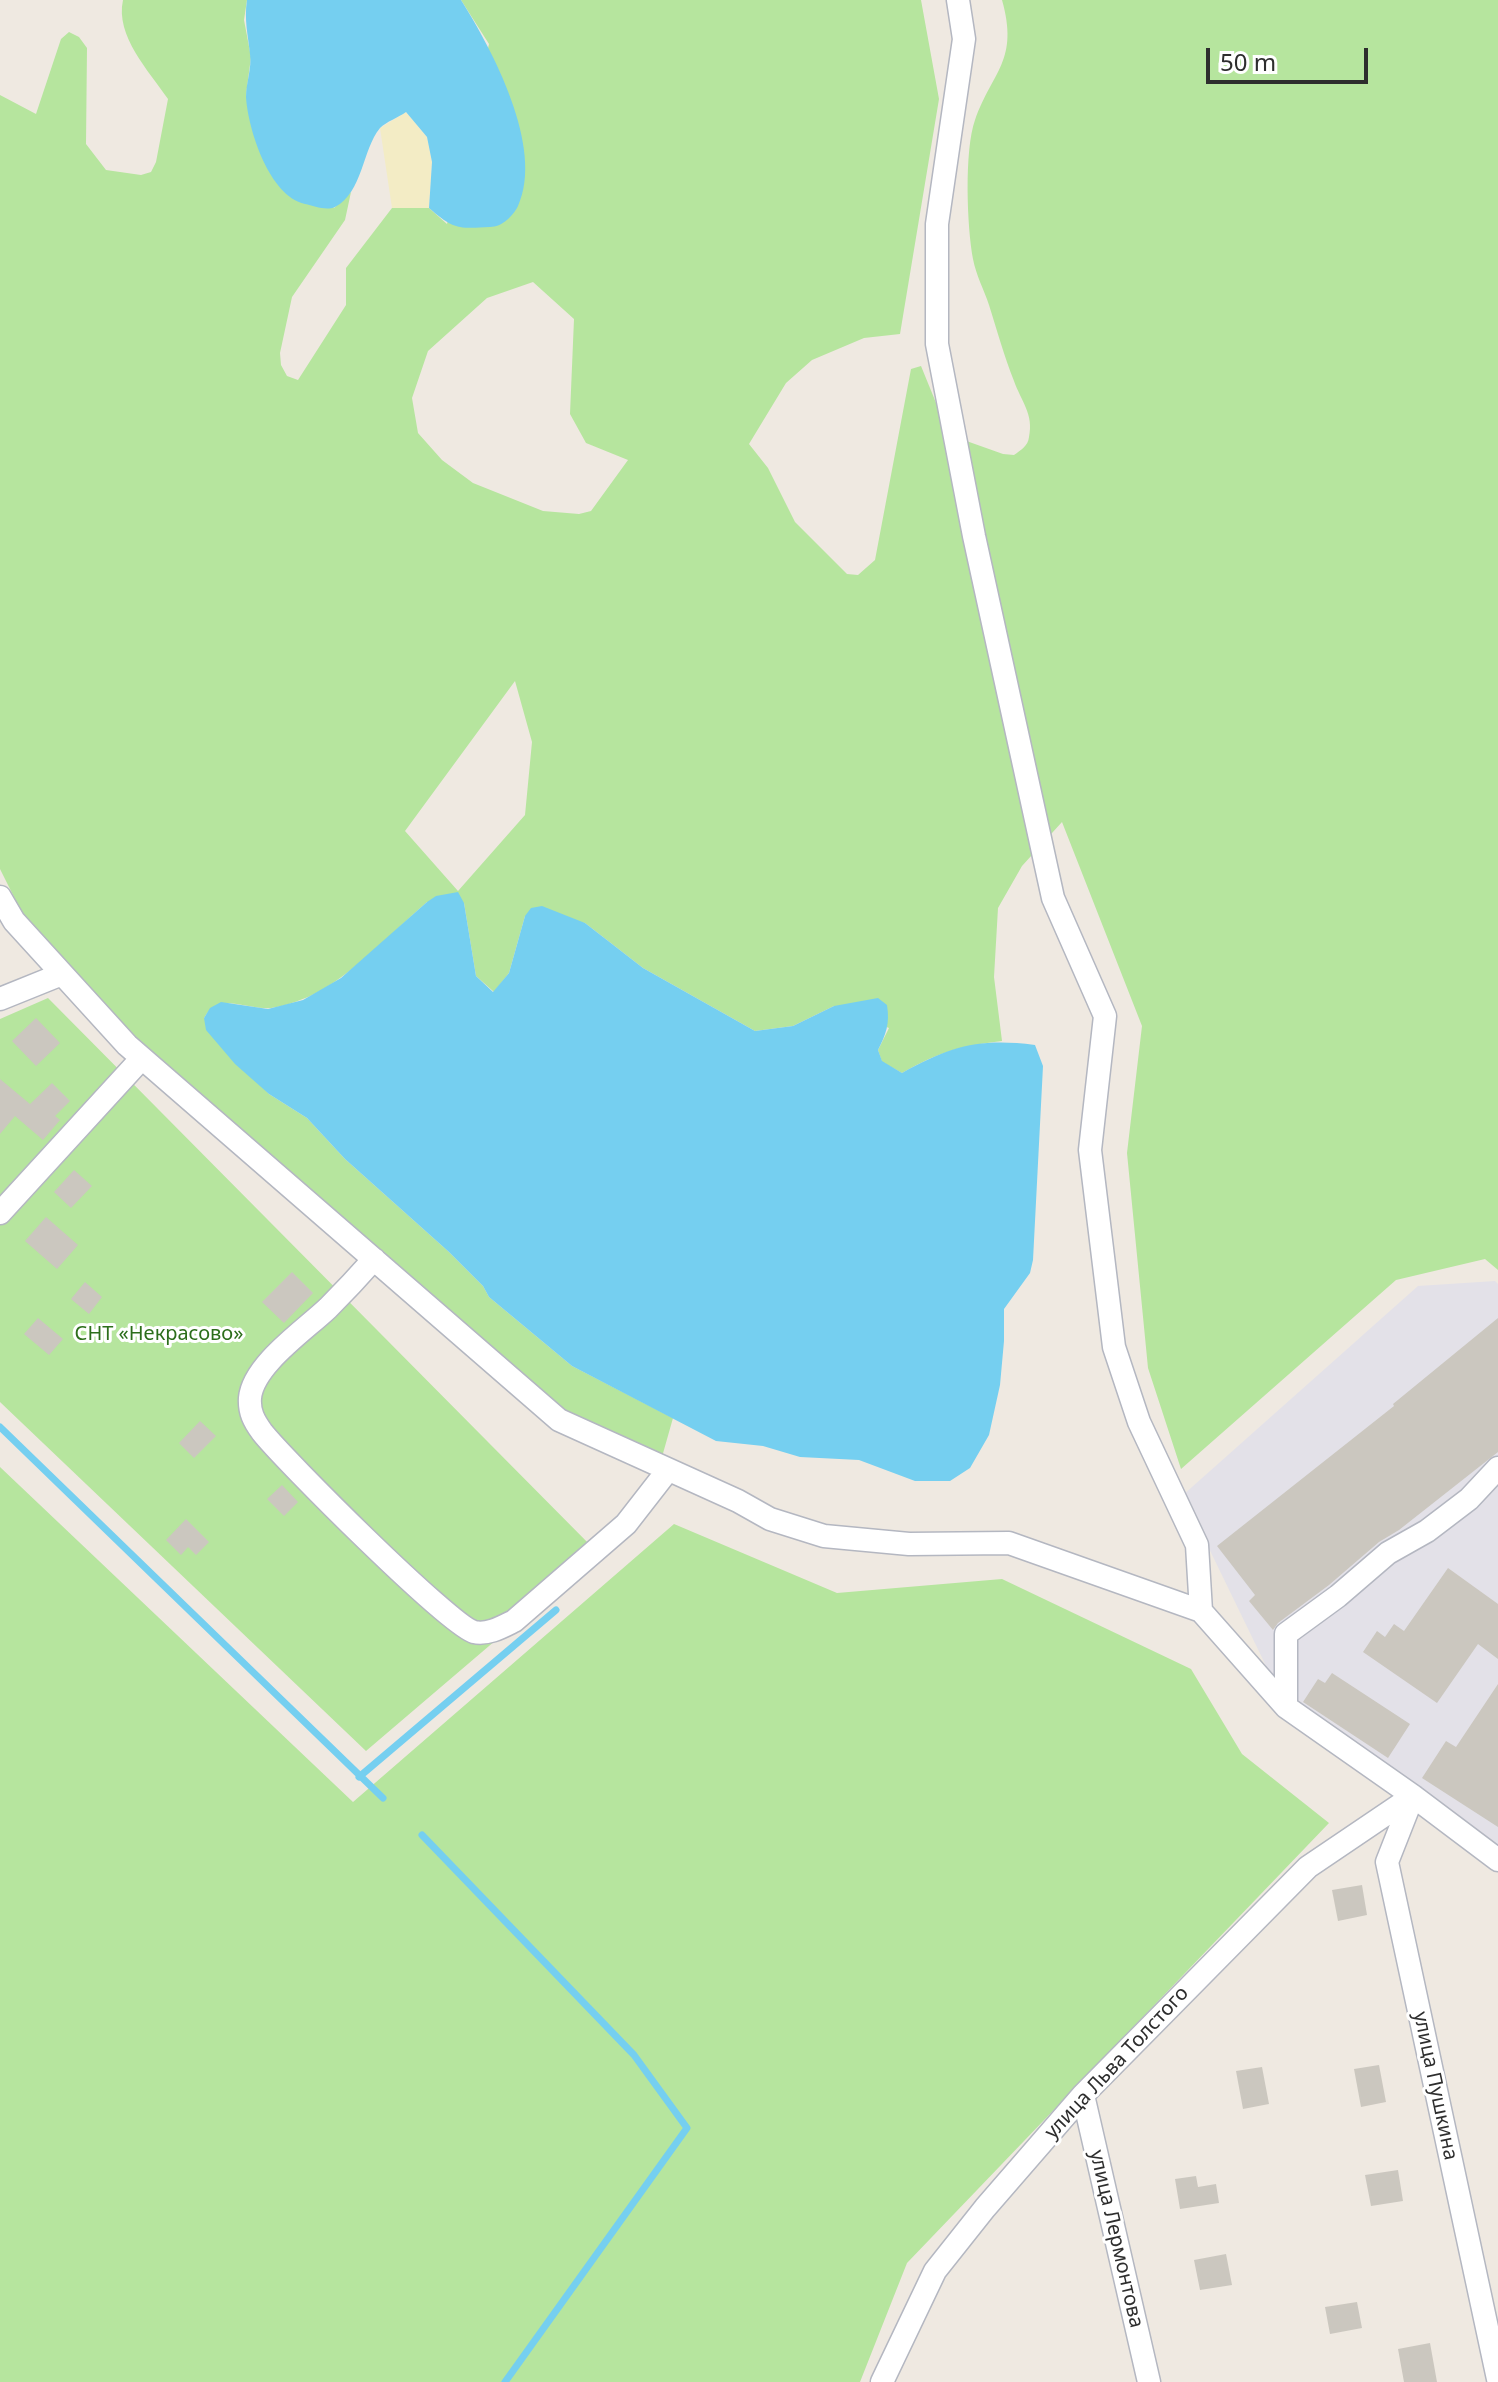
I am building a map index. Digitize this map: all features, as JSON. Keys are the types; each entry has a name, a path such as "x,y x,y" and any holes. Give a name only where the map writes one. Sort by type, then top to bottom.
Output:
{"street":[{"path":"958,0 964,39 937,224 937,344 974,536 1053,898 1105,1016 1090,1150 1114,1347 1139,1422 1197,1545 1201,1611"},
{"path":"0,897 14,921 142,1058 559,1420 738,1501 770,1519 824,1536 909,1544 1009,1543 1201,1611 1286,1707 1498,1860"},
{"path":"0,999 62,974"},
{"path":"0,1213 142,1058"},
{"path":"374,1259 329,1307 272,1359 256,1380 250,1395 251,1414 263,1433 350,1523 450,1616 473,1632 495,1631 514,1621 626,1524 668,1470"},
{"path":"1286,1707 1286,1634 1338,1596 1388,1553 1427,1531 1469,1499 1498,1468"},
{"name":"улица Льва Толстого","path":"882,2382 935,2271 1083,2095 1308,1867 1413,1796"},
{"name":"улица Пушкина","path":"1413,1796 1387,1862 1498,2379"},
{"name":"улица Лермонтова","path":"1083,2095 1149,2382"}],"shaded area":[{"path":"1495,1281 1498,1284 1498,1856 1286,1707 1183,1495 1418,1286"}],"green space":[{"path":"123,0 247,0 244,20 251,57 246,95 334,208 351,192 345,220 292,297 280,353 281,365 287,376 298,380 346,305 346,268 392,208 429,208 447,224 489,44 461,0 921,0 939,99 900,334 864,338 812,360 786,383 749,444 768,468 795,522 847,574 858,575 875,560 911,369 921,366 943,420 958,438 1014,455 1024,448 1028,440 1028,414 1010,372 974,265 968,209 969,150 975,120 1006,52 1002,0 1498,0 1498,1270 1485,1259 1396,1280 1181,1469 1148,1368 1127,1153 1142,1026 1062,822 1022,866 998,908 994,977 1002,1041 950,1051 902,1073 882,1062 878,1050 889,1028 834,1006 793,1026 755,1031 643,968 585,923 525,916 509,973 494,992 476,976 464,903 427,902 350,971 316,993 273,1008 223,1004 210,1010 204,1018 269,1094 307,1118 345,1159 449,1252 483,1286 489,1297 572,1366 673,1418 658,1471 539,1402 155,1056 30,929 0,869 0,95 36,114 61,39 69,32 79,37 87,48 86,144 106,170 141,175 151,172 156,162 168,99 135,52 124,27","holes":["533,282 574,319 570,414 586,443 628,460 591,511 579,514 543,511 473,483 442,460 418,433 412,398 428,351 487,298","515,681 532,742 525,815 458,891 405,831"]},
{"name":"СНТ «Некрасово»","path":"48,998 598,1553 366,1751 0,1402 0,1019"},
{"path":"0,1467 353,1802 674,1524 837,1593 1002,1579 1191,1669 1242,1754 1329,1823 907,2263 860,2382 0,2382"}],"sand":[{"path":"406,112 427,137 432,162 429,208 392,208 380,128"}],"water":[{"path":"247,0 461,0 500,71 520,128 525,156 525,183 513,214 494,227 463,227 450,224 429,208 432,162 427,137 406,112 380,128 357,181 335,207 320,208 292,198 271,175 251,126 246,97 250,59"},
{"path":"458,892 464,903 476,976 493,992 509,973 525,916 531,908 542,906 585,923 643,968 755,1031 793,1026 834,1006 878,998 887,1005 888,1018 878,1050 882,1061 902,1073 936,1056 966,1046 997,1043 1035,1045 1043,1066 1033,1260 1030,1273 1004,1309 1000,1385 989,1435 970,1468 950,1481 915,1481 859,1460 800,1457 763,1446 716,1441 572,1366 489,1297 483,1286 449,1252 345,1159 307,1118 269,1094 235,1064 206,1030 204,1018 210,1008 221,1002 268,1009 303,1000 341,978 427,902 436,896"}],"building":[{"path":"36,1018 60,1043 36,1066 12,1041"},
{"path":"0,1079 30,1104 52,1083 70,1101 55,1116 60,1120 43,1140 15,1116 0,1134"},
{"path":"74,1170 92,1186 71,1208 54,1192"},
{"path":"46,1217 78,1245 57,1269 25,1241"},
{"path":"292,1272 313,1293 284,1323 262,1302"},
{"path":"85,1282 102,1297 89,1314 71,1299"},
{"path":"38,1318 63,1339 49,1355 24,1334"},
{"path":"1498,1318 1498,1452 1399,1530 1379,1542 1273,1630 1249,1601 1255,1595 1217,1546 1394,1406"},
{"path":"200,1421 216,1436 194,1458 179,1443"},
{"path":"282,1485 298,1502 284,1516 267,1499"},
{"path":"186,1519 209,1542 196,1555 188,1547 181,1555 166,1540"},
{"path":"1448,1568 1498,1604 1498,1659 1478,1644 1437,1703 1363,1652 1377,1631 1385,1637 1394,1624 1404,1631"},
{"path":"1332,1673 1410,1724 1388,1758 1303,1702 1318,1679 1325,1683"},
{"path":"1498,1684 1498,1827 1422,1778 1446,1741 1456,1747"},
{"path":"1362,1885 1367,1915 1338,1921 1332,1890"},
{"path":"1379,2065 1386,2102 1361,2107 1354,2069"},
{"path":"1262,2067 1269,2104 1243,2109 1236,2071"},
{"path":"1398,2170 1403,2201 1371,2206 1365,2175"},
{"path":"1196,2176 1198,2187 1216,2184 1219,2203 1180,2209 1175,2179"},
{"path":"1226,2254 1232,2285 1200,2290 1194,2260"},
{"path":"1357,2302 1362,2328 1330,2334 1325,2307"},
{"path":"1430,2343 1437,2382 1404,2382 1398,2349"}],"waterway":[{"path":"0,1427 383,1798"},
{"path":"359,1777 556,1610"},
{"path":"422,1835 634,2055 687,2128 505,2382"}]}
